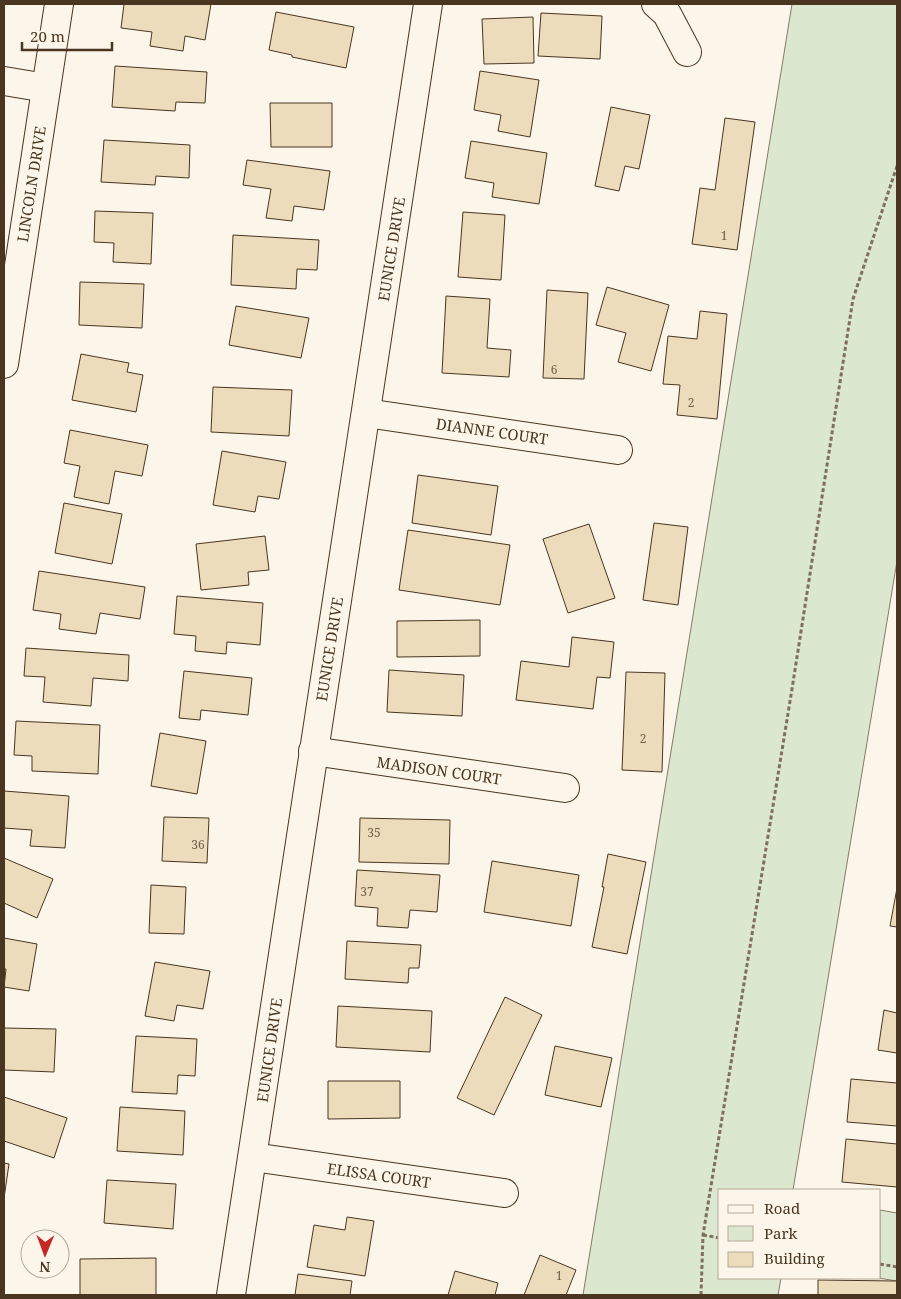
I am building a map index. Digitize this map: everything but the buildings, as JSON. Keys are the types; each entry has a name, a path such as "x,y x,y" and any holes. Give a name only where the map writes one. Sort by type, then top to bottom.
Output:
{"street":[{"name":"LINCOLN DRIVE","path":"4,364 59,4"},
{"name":"EUNICE DRIVE","path":"231,1295 428,4"},
{"path":"656,4 668,14 686,52"},
{"path":"4,80 46,88"},
{"name":"DIANNE COURT","path":"366,413 618,450"},
{"name":"MADISON COURT","path":"313,752 565,788"},
{"name":"ELISSA COURT","path":"253,1157 504,1194"}],"path":[{"path":"701,1295 703,1235 792,689 852,299 897,166"},
{"path":"703,1235 718,1238"},
{"path":"881,1264 897,1267"}],"green space":[{"path":"792,4 897,4 897,561 793,1189 718,1189 718,1279 781,1279 778,1295 583,1295"},
{"path":"881,1210 897,1213 897,1281 881,1278"}]}
